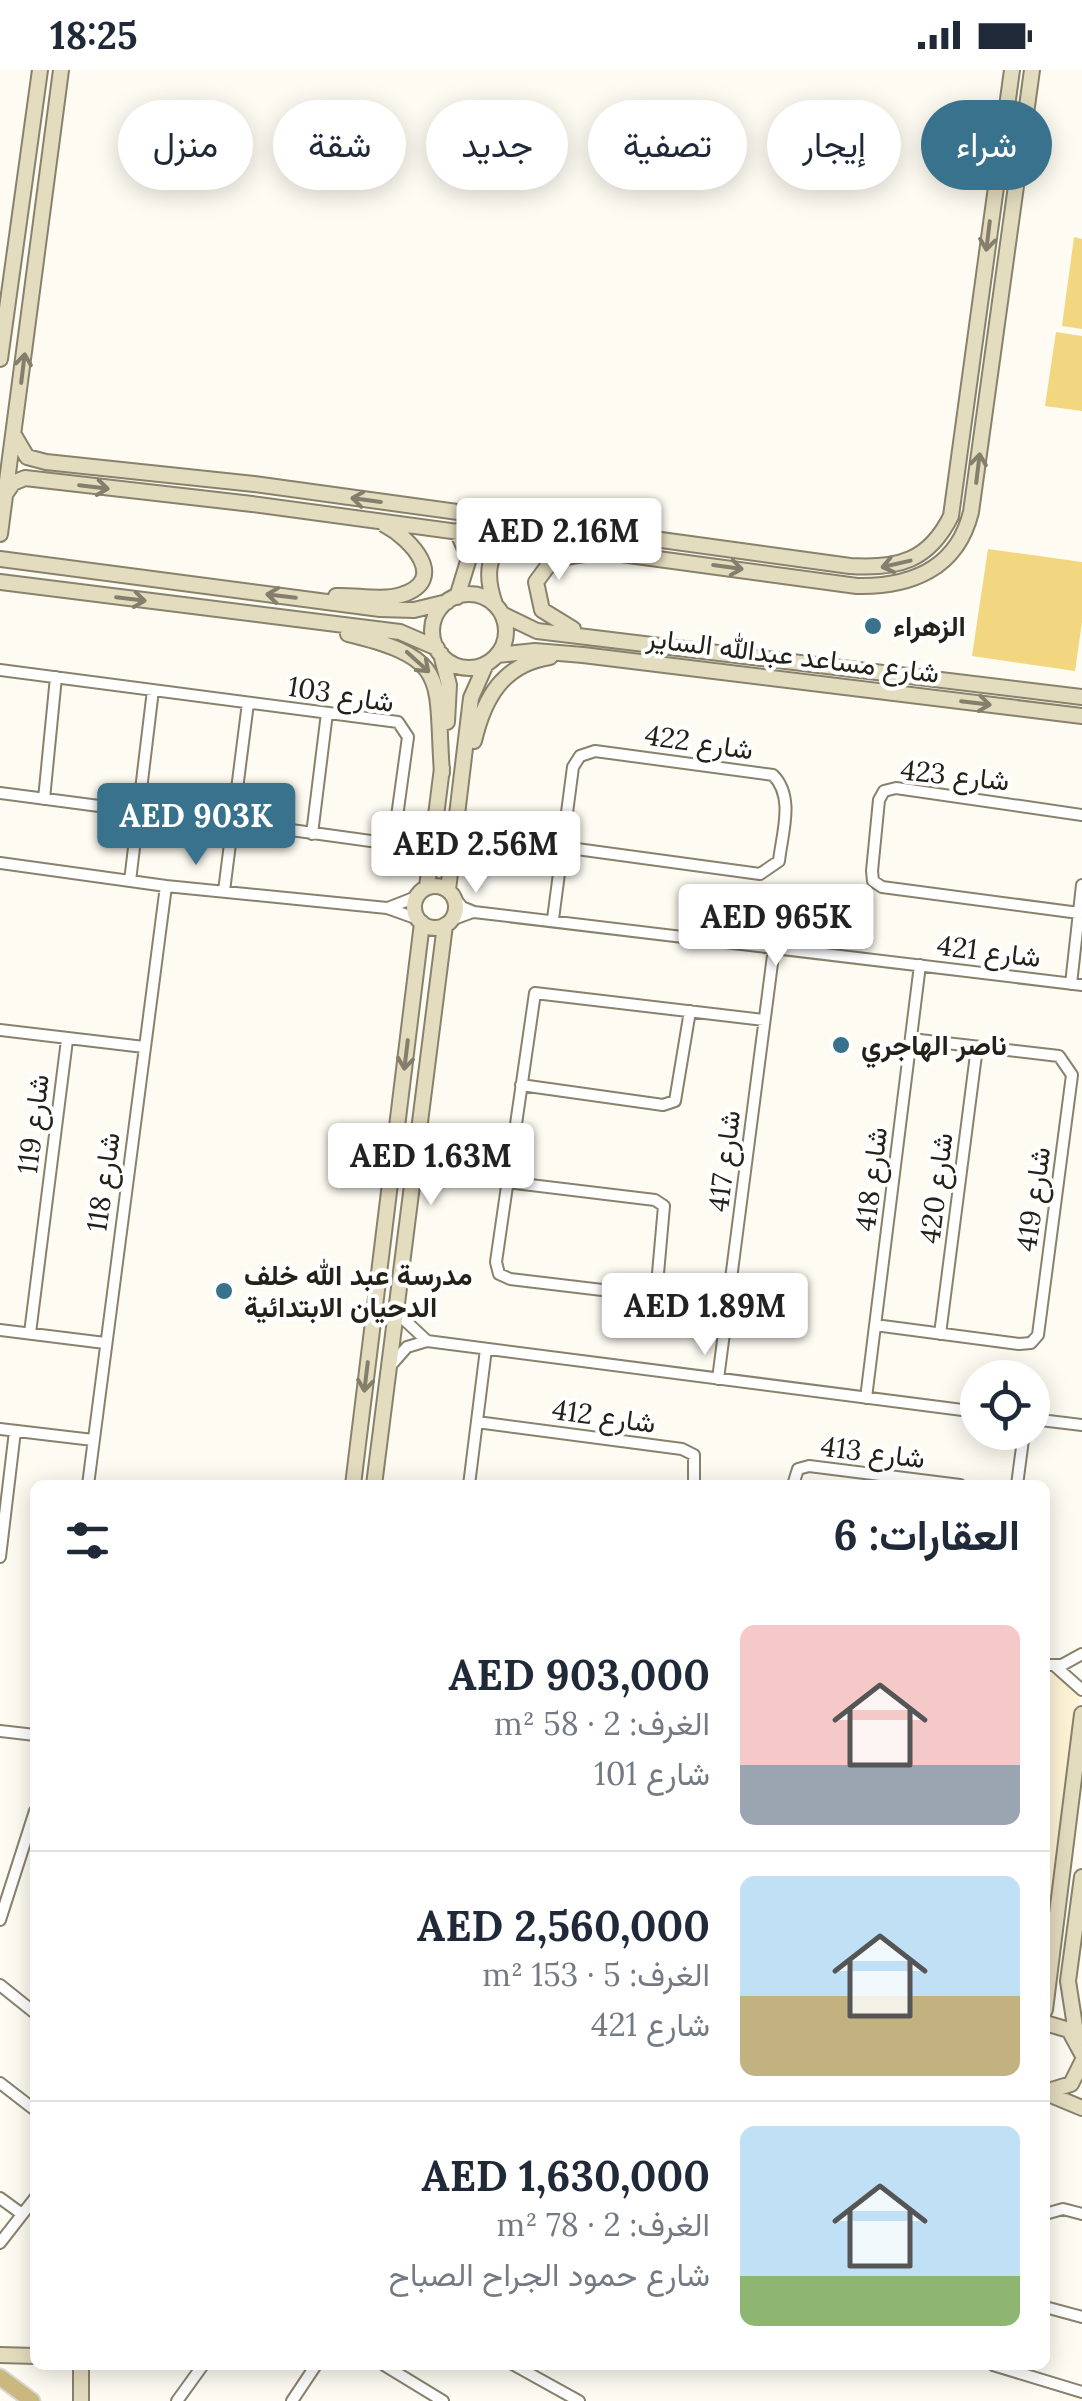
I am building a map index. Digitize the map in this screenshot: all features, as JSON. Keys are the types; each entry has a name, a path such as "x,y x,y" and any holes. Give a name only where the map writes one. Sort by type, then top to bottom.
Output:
{"main road":[{"path":"0,2378 32,2401"}],"street":[{"path":"0,359 40,70"},
{"path":"38,564 12,554 0,536 0,516 14,436 61,70"},
{"path":"14,436 28,456 46,462 254,484 884,568 901,565 929,550 944,532 952,508 1012,70"},
{"path":"4,496 13,483 25,478 883,586 916,580 943,563 959,544 972,512 1032,70"},
{"path":"28,153 50,154"},
{"path":"970,382 977,387 988,385"},
{"path":"252,504 246,493 254,484"},
{"path":"952,508 964,504 972,512"},
{"path":"318,601 345,596 401,595 419,581 424,566 418,548 401,533 360,518"},
{"path":"354,1480 412,1008 421,892 443,766 450,693 432,628 452,600 468,558 457,531"},
{"path":"375,1480 448,922 472,691 506,636 489,584 490,559 509,537"},
{"path":"670,559 679,550 672,542"},
{"path":"587,636 546,616 536,597 536,582 547,563 560,556 610,551"},
{"path":"0,559 403,611 477,595 498,610"},
{"path":"0,582 400,632 462,667 492,660"},
{"name":"شارع مساعد عبدالله الساير","path":"498,610 528,628 1082,696"},
{"path":"294,620 391,644 421,662 438,690 443,766"},
{"name":"شارع مساعد عبدالله الساير","path":"492,660 535,651 584,655 1082,716"},
{"path":"463,768 484,704 503,678 539,659 584,655"},
{"name":"شارع 103","path":"0,670 398,722 408,737 395,831 387,839 378,842 233,822"},
{"path":"44,799 56,677"},
{"path":"130,881 153,690"},
{"path":"224,891 248,704"},
{"path":"312,834 327,713"},
{"name":"شارع 422","path":"554,919 562,847 573,767 580,756 595,751 773,775 782,784 786,798 779,861 760,874 562,847"},
{"path":"443,766 463,768"},
{"name":"شارع 423","path":"1080,912 882,886 874,881 872,871 879,800 884,791 896,788 1082,815"},
{"path":"0,792 137,811"},
{"path":"0,863 166,886 387,908 420,921 448,922"},
{"path":"1076,985 1082,884"},
{"name":"شارع 118","path":"89,1480 166,886"},
{"path":"387,908 421,892 451,893 462,907 474,912"},
{"name":"شارع 421","path":"448,922 474,912 554,919 1076,985"},
{"name":"شارع 417","path":"718,1380 774,948"},
{"name":"شارع 418","path":"866,1398 920,966"},
{"path":"728,1304 510,1279 500,1274 496,1262 506,1182 535,993 764,1020"},
{"path":"412,1008 434,1011"},
{"path":"521,1085 663,1104 675,1101 690,1012"},
{"path":"0,1030 144,1047"},
{"name":"شارع 419","path":"875,1325 1019,1344 1031,1342 1038,1335 1072,1075 1059,1056 911,1039"},
{"name":"شارع 119","path":"30,1333 66,1040"},
{"name":"شارع 420","path":"940,1334 977,1048"},
{"path":"506,1182 655,1200 664,1206 656,1296"},
{"path":"383,1241 394,1238 404,1244"},
{"path":"396,1312 427,1341"},
{"path":"0,1330 104,1343"},
{"path":"390,1366 408,1347 427,1341 960,1410"},
{"path":"470,1480 486,1349"},
{"path":"1050,1421 1082,1425"},
{"name":"شارع 412","path":"477,1422 682,1450 694,1455 694,1480"},
{"path":"0,1429 93,1440"},
{"path":"0,1557 15,1431"},
{"path":"1018,1480 1022,1450"},
{"name":"شارع 413","path":"795,1480 798,1469 808,1466 920,1480"},
{"path":"1050,1665 1082,1654"},
{"path":"1050,1665 1082,1690"},
{"path":"1050,1970 1082,1714"},
{"path":"0,1730 30,1734"},
{"path":"0,1920 30,1827"},
{"path":"1080,2046 1068,1981 1082,1877"},
{"path":"0,1985 30,2009"},
{"path":"1050,2024 1059,2025 1080,2046"},
{"path":"1050,2090 1071,2084 1082,2066"},
{"path":"0,2082 30,2106"},
{"path":"1050,2094 1082,2108"},
{"path":"0,2198 22,2214"},
{"path":"0,2244 30,2204"},
{"path":"1050,2213 1063,2209 1082,2214"},
{"path":"1050,2308 1082,2317"},
{"path":"0,2355 30,2356"},
{"path":"80,2401 81,2370"},
{"path":"177,2401 199,2370"},
{"path":"292,2401 313,2370"},
{"path":"392,2370 443,2401"},
{"path":"523,2370 578,2401"},
{"path":"1009,2370 1082,2392"}],"shaded area":[{"path":"1074,237 1082,239 1082,329 1062,326"},
{"path":"1056,332 1082,336 1082,411 1045,406"},
{"path":"988,549 1082,562 1082,622 1075,671 972,656"},
{"path":"1050,1674 1064,1676 1080,1695 1050,1965"}],"place":[{"name":"الزهراء","path":"873,626"},
{"name":"ناصر الهاجري","path":"841,1045"},
{"name":"مدرسة عبد الله خلف الدحيان الابتدائية","path":"224,1291"}]}
